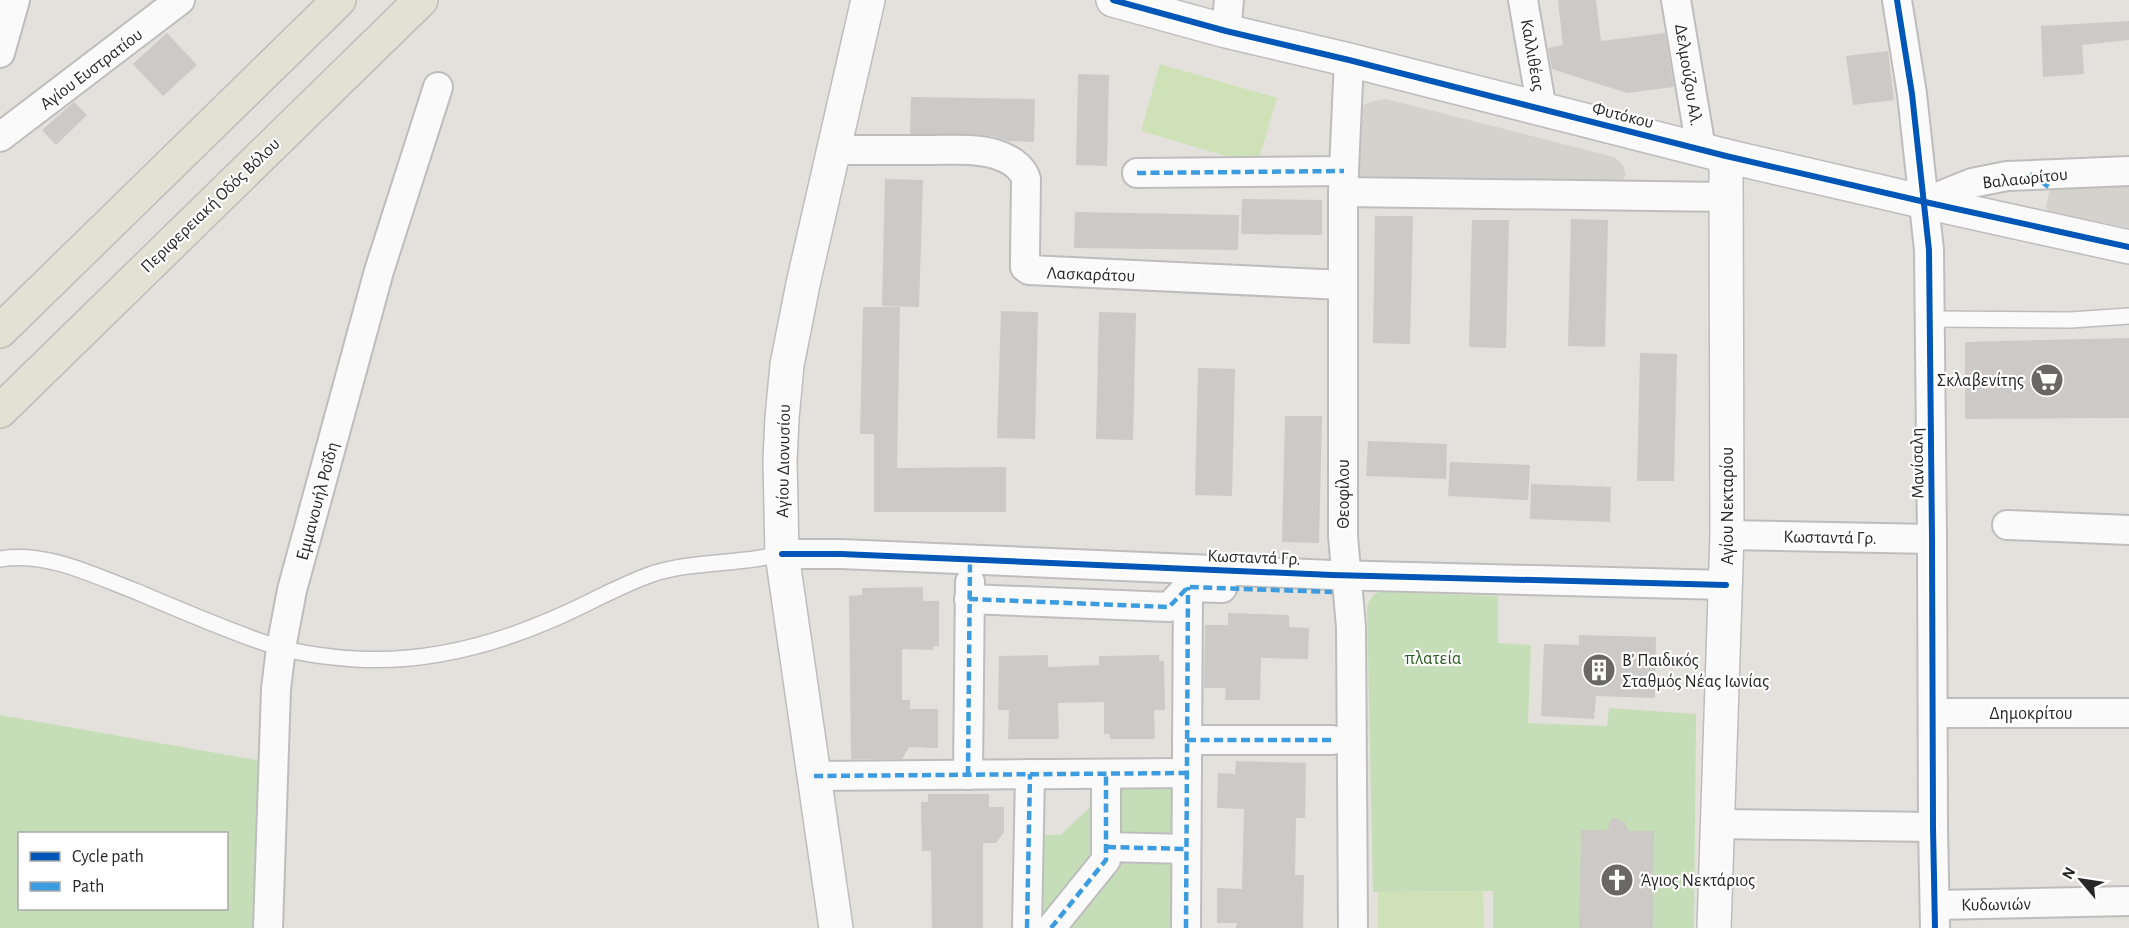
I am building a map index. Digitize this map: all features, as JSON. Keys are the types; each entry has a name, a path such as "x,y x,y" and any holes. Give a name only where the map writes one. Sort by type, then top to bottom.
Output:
{"main road":[{"path":"0,331 339,0"},
{"name":"Περιφερειακή Οδός Βόλου","path":"0,411 420,2"}],"street":[{"path":"0,52 15,0"},
{"name":"Αγίου Ευστρατίου","path":"0,137 180,0"},
{"name":"Αγίου Διονυσίου","path":"836,928 782,554 780,462 787,365 832,150 868,0"},
{"name":"Φυτόκου","path":"1113,0 1227,16 1348,60 1542,110 1925,202 2129,247"},
{"name":"Καλλιθέας","path":"1523,0 1542,110"},
{"name":"Δελμούζου Αλ.","path":"1676,0 1713,152"},
{"name":"Μανίσαλη","path":"1897,0 1912,94 1929,250 1935,917"},
{"name":"Θεοφίλου","path":"1348,60 1344,181 1343,536 1339,583 1351,627 1353,928"},
{"name":"Εμμανουήλ Ροΐδη","path":"268,928 276,689 280,648 292,590 379,271 438,87"},
{"name":"Λασκαράτου","path":"832,150 966,150 995,154 1017,165 1026,179 1025,258 1026,267 1029,270 1343,285"},
{"name":"Αγίου Νεκταρίου","path":"1713,152 1726,197 1727,535 1714,928"},
{"name":"Βαλαωρίτου","path":"1925,202 1972,183 1989,179 2040,181 2129,171"},
{"path":"1137,173 1726,197"},
{"path":"2007,525 2129,530"},
{"name":"Κωσταντά Γρ.","path":"1727,535 1932,539"},
{"name":"Κωσταντά Γρ.","path":"782,554 841,554 1339,583 1726,585"},
{"path":"968,775 970,561"},
{"path":"969,599 1169,607 1188,587 1339,583"},
{"path":"1186,928 1188,587"},
{"name":"Δημοκρίτου","path":"1933,713 2129,713"},
{"path":"1187,740 1332,740"},
{"path":"814,776 1187,773"},
{"path":"1027,928 1030,774"},
{"path":"1051,928 1106,860 1106,774"},
{"path":"1717,824 1933,827"},
{"path":"1107,847 1186,849"},
{"name":"Κυδωνιών","path":"1935,917 2129,901"}],"lane":[{"path":"1930,319 2071,320 2129,316"},
{"path":"0,559 10,557 48,560 95,575 280,648 315,656 357,659 422,656 486,644 551,620 651,575 693,564 747,560 782,554"}],"green space":[{"path":"1160,64 1277,98 1257,165 1141,131"},
{"name":"πλατεία","path":"1379,592 1498,596 1498,643 1531,645 1528,723 1607,726 1609,708 1696,714 1694,928 1493,928 1493,891 1373,892 1367,606 1373,595"},
{"path":"0,715 267,762 264,928 0,928"},
{"path":"1115,781 1175,781 1175,838 1115,837"},
{"path":"1096,801 1095,855 1038,928 1039,835 1061,835"},
{"path":"1118,858 1174,859 1175,928 1062,928"},
{"path":"1483,891 1484,928 1378,928 1378,892"}],"shaded area":[{"path":"1386,99 1614,157 1623,165 1626,175 1616,188 1362,181 1358,175 1358,113 1362,106 1372,101"},
{"path":"2129,182 2129,228 2048,211 2046,207 2050,188"}],"building":[{"path":"1558,0 1596,0 1601,41 1665,33 1674,87 1627,93 1552,69 1548,48 1563,45"},
{"path":"2129,21 2129,40 2082,45 2084,74 2043,77 2041,26"},
{"path":"167,33 197,65 163,96 133,64"},
{"path":"1888,51 1894,100 1853,105 1846,56"},
{"path":"1078,74 1109,75 1107,166 1076,165"},
{"path":"911,97 1035,99 1034,142 1008,141 971,134 910,134"},
{"path":"74,102 87,115 56,145 42,130"},
{"path":"885,179 923,180 919,307 882,306"},
{"path":"1242,199 1322,200 1322,235 1241,234"},
{"path":"1075,212 1239,215 1238,250 1074,248"},
{"path":"1375,216 1413,216 1410,344 1373,343"},
{"path":"1571,219 1608,220 1605,347 1568,346"},
{"path":"1472,220 1509,220 1506,348 1469,347"},
{"path":"863,307 900,307 897,468 1006,467 1006,512 874,512 874,434 860,434"},
{"path":"1001,311 1038,312 1035,439 997,438"},
{"path":"1099,312 1136,313 1133,440 1096,439"},
{"name":"Σκλαβενίτης","path":"2129,338 2129,418 1965,419 1965,342"},
{"path":"1640,353 1677,354 1674,481 1637,481"},
{"path":"1198,368 1235,369 1232,496 1195,495"},
{"path":"1285,416 1322,416 1319,543 1282,542"},
{"path":"1368,441 1447,444 1446,479 1366,476"},
{"path":"1450,462 1530,465 1528,500 1448,496"},
{"path":"1531,484 1611,487 1610,522 1530,519"},
{"path":"923,587 923,601 939,601 939,646 933,646 933,650 902,649 902,700 910,700 910,709 938,709 938,748 909,747 902,759 851,759 849,596 862,595 862,588"},
{"path":"1228,613 1289,615 1289,627 1309,628 1308,659 1261,658 1260,700 1225,700 1226,688 1204,688 1205,625 1228,625"},
{"name":"Β' Παιδικός Σταθμός Νέας Ιωνίας","path":"1579,635 1656,637 1655,698 1596,696 1594,719 1541,716 1544,644 1579,645"},
{"path":"1048,655 1048,667 1099,665 1099,656 1159,655 1159,661 1164,661 1165,710 1154,710 1155,739 1110,739 1110,734 1104,734 1104,702 1058,703 1059,739 1008,739 1009,710 998,710 999,656"},
{"path":"1236,761 1306,763 1305,818 1296,818 1295,875 1304,875 1303,928 1236,928 1237,923 1217,923 1217,888 1242,889 1244,809 1217,808 1218,773 1235,774"},
{"path":"928,794 989,794 989,807 1004,807 1004,832 996,843 983,843 983,928 932,928 931,851 922,851 921,802 928,802"},
{"name":"Άγιος Νεκτάριος","path":"1612,817 1625,823 1629,831 1654,831 1653,928 1579,928 1581,830 1607,830"}],"marked path":[{"path":"1137,173 1344,171"},
{"path":"2030,174 2050,188"},
{"path":"968,775 970,561"},
{"path":"969,599 1169,607 1188,587 1332,592"},
{"path":"1186,928 1188,587"},
{"path":"1187,740 1332,740"},
{"path":"814,776 1187,773"},
{"path":"1027,928 1030,774"},
{"path":"1051,928 1106,860 1106,774"},
{"path":"1107,847 1186,849"}],"cycle path":[{"path":"1113,0 1226,31 1726,156 2129,247"},
{"path":"1897,0 1912,94 1929,250 1935,928"},
{"path":"782,554 841,554 1332,575 1726,585"}],"place":[{"name":"Σκλαβενίτης","path":"2047,380"},
{"name":"Β' Παιδικός Σταθμός Νέας Ιωνίας","path":"1599,670"},
{"name":"Άγιος Νεκτάριος","path":"1617,880"}]}
